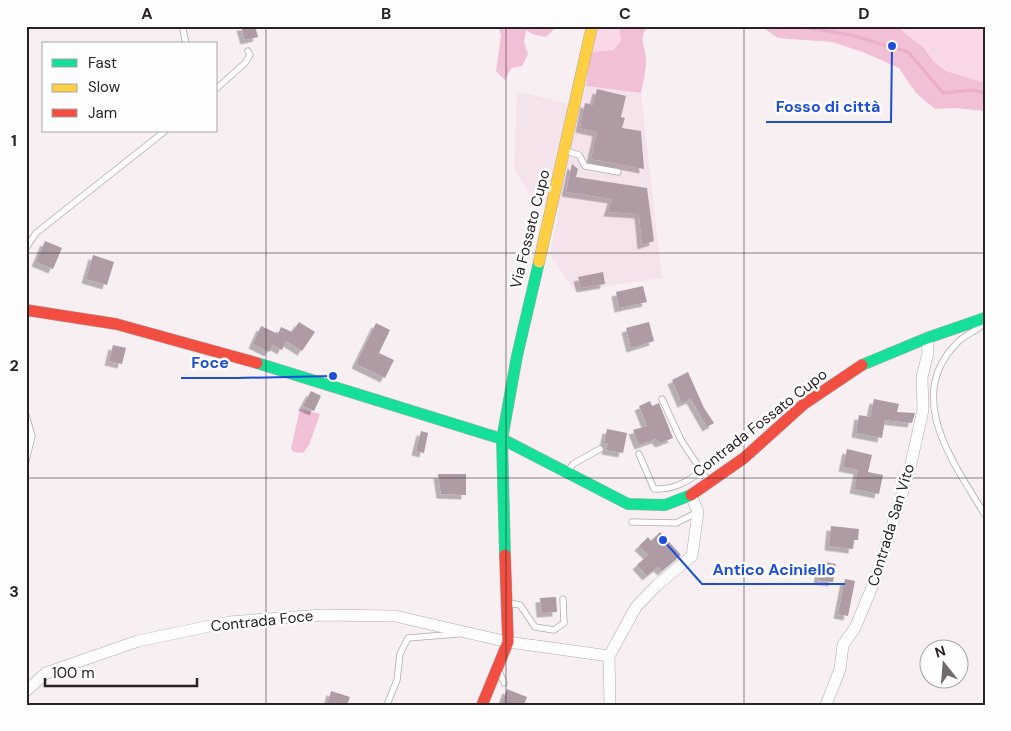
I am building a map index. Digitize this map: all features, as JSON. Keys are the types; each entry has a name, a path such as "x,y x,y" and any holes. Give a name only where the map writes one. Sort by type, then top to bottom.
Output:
{"street":[{"name":"Via Fossato Cupo","path":"502,439 523,322 592,26"},
{"name":"Contrada Fossato Cupo","path":"26,310 116,324 285,370 502,439 628,504 665,505 691,495 710,483 744,458 804,404 864,364 927,338 984,318"},
{"name":"Contrada San Vito","path":"826,705 840,669 843,645 855,628 875,580 910,468 922,410 922,377 928,353 927,338"},
{"path":"482,705 508,642 502,439"},
{"name":"Contrada Fossato Cupo","path":"691,495 698,512"},
{"path":"610,705 608,656 636,607 656,586 692,556 698,512"},
{"name":"Contrada Foce","path":"26,690 46,673 129,644 229,622 322,615 395,616 465,634 608,656"}],"lane":[{"path":"183,29 186,42"},
{"path":"218,87 245,63 250,55 248,50"},
{"path":"26,248 36,233 164,132"},
{"path":"564,151 579,155 585,166 618,172"},
{"path":"984,318 981,326 958,342 942,362 933,388 934,410 942,440 985,515"},
{"path":"662,399 681,440 710,483"},
{"path":"26,415 32,436 26,461"},
{"path":"567,473 573,464 600,450"},
{"path":"639,454 654,489 666,490 686,482 702,471"},
{"path":"632,522 676,524 698,512"},
{"path":"507,603 520,605 535,627 554,630 564,623 564,599"},
{"path":"387,705 397,680 400,654 408,638 465,634"},
{"path":"498,666 504,683"}],"shaded area":[{"path":"498,26 557,26 546,37 532,34 526,30 524,42 528,54 522,66 511,68 505,80 496,71 501,36"},
{"path":"597,26 619,26 621,41 612,50 591,52"},
{"path":"619,26 649,26 643,35 646,61 641,93 586,86 591,52 613,50 621,41"},
{"path":"761,26 896,26 924,48 934,62 946,71 985,83 985,111 956,108 935,109 916,93 899,68 863,52 832,42 778,38"},
{"path":"896,26 985,26 985,83 946,71 934,62 924,48"},
{"path":"586,86 641,93 662,278 575,291 550,255 559,208 535,204 514,168 517,91 581,107"},
{"path":"300,409 320,414 309,445 303,453 294,452 291,449"}],"building":[{"path":"241,26 255,26 258,37 245,40"},
{"path":"597,89 626,96 621,117 625,118 622,128 641,131 644,169 591,159 597,132 580,128 585,103 593,105"},
{"path":"572,164 578,169 576,177 647,188 654,241 642,245 639,214 608,212 612,199 566,192"},
{"path":"45,241 62,248 53,269 36,262"},
{"path":"93,255 114,262 107,285 86,279"},
{"path":"603,272 605,284 581,288 578,277"},
{"path":"643,286 647,302 619,308 616,292"},
{"path":"299,322 315,332 302,351 286,341 282,350 273,345 269,352 253,344 261,326 278,334 281,327 292,332"},
{"path":"649,322 654,341 631,348 626,328"},
{"path":"376,323 390,330 379,353 394,360 385,378 356,364"},
{"path":"113,345 126,348 122,364 109,361"},
{"path":"688,372 704,408 714,423 707,427 691,399 682,403 672,380"},
{"path":"311,391 321,396 314,411 303,406"},
{"path":"874,399 899,404 897,412 915,413 912,423 885,420 882,438 856,433 859,415 870,417"},
{"path":"650,401 652,406 659,403 673,438 660,443 656,439 639,445 633,430 647,426 639,406"},
{"path":"607,429 627,433 623,453 606,450 608,444 604,443"},
{"path":"421,431 428,433 424,453 416,451"},
{"path":"847,449 872,455 868,472 883,475 879,494 854,489 858,470 843,467"},
{"path":"438,474 466,474 466,495 441,494"},
{"path":"831,526 859,529 858,540 854,540 853,549 829,546"},
{"path":"660,532 681,555 662,571 658,567 647,576 637,565 648,555 639,546 648,537 651,541"},
{"path":"821,561 836,564 833,582 818,580"},
{"path":"845,579 855,581 848,616 838,614"},
{"path":"556,597 557,612 541,613 540,598"},
{"path":"507,689 527,697 524,705 501,705"},
{"path":"331,691 350,697 347,705 327,705"}],"waterway":[{"path":"795,26 851,35 908,52 943,93 972,90 985,93"}],"traffic: fast":[{"path":"505,555 502,439 517,356 539,262"},
{"path":"862,365 927,338 985,318"},
{"path":"257,363 502,439 628,504 665,505 691,495"}],"traffic: slow":[{"path":"539,262 592,26"}],"traffic: jam":[{"path":"26,310 116,324 257,363"},
{"path":"691,495 744,458 804,404 862,365"},
{"path":"482,705 508,642 505,555"}],"place":[{"name":"Fosso di città","path":"892,46"},
{"name":"Foce","path":"333,376"},
{"name":"Antico Aciniello","path":"663,540"}]}
